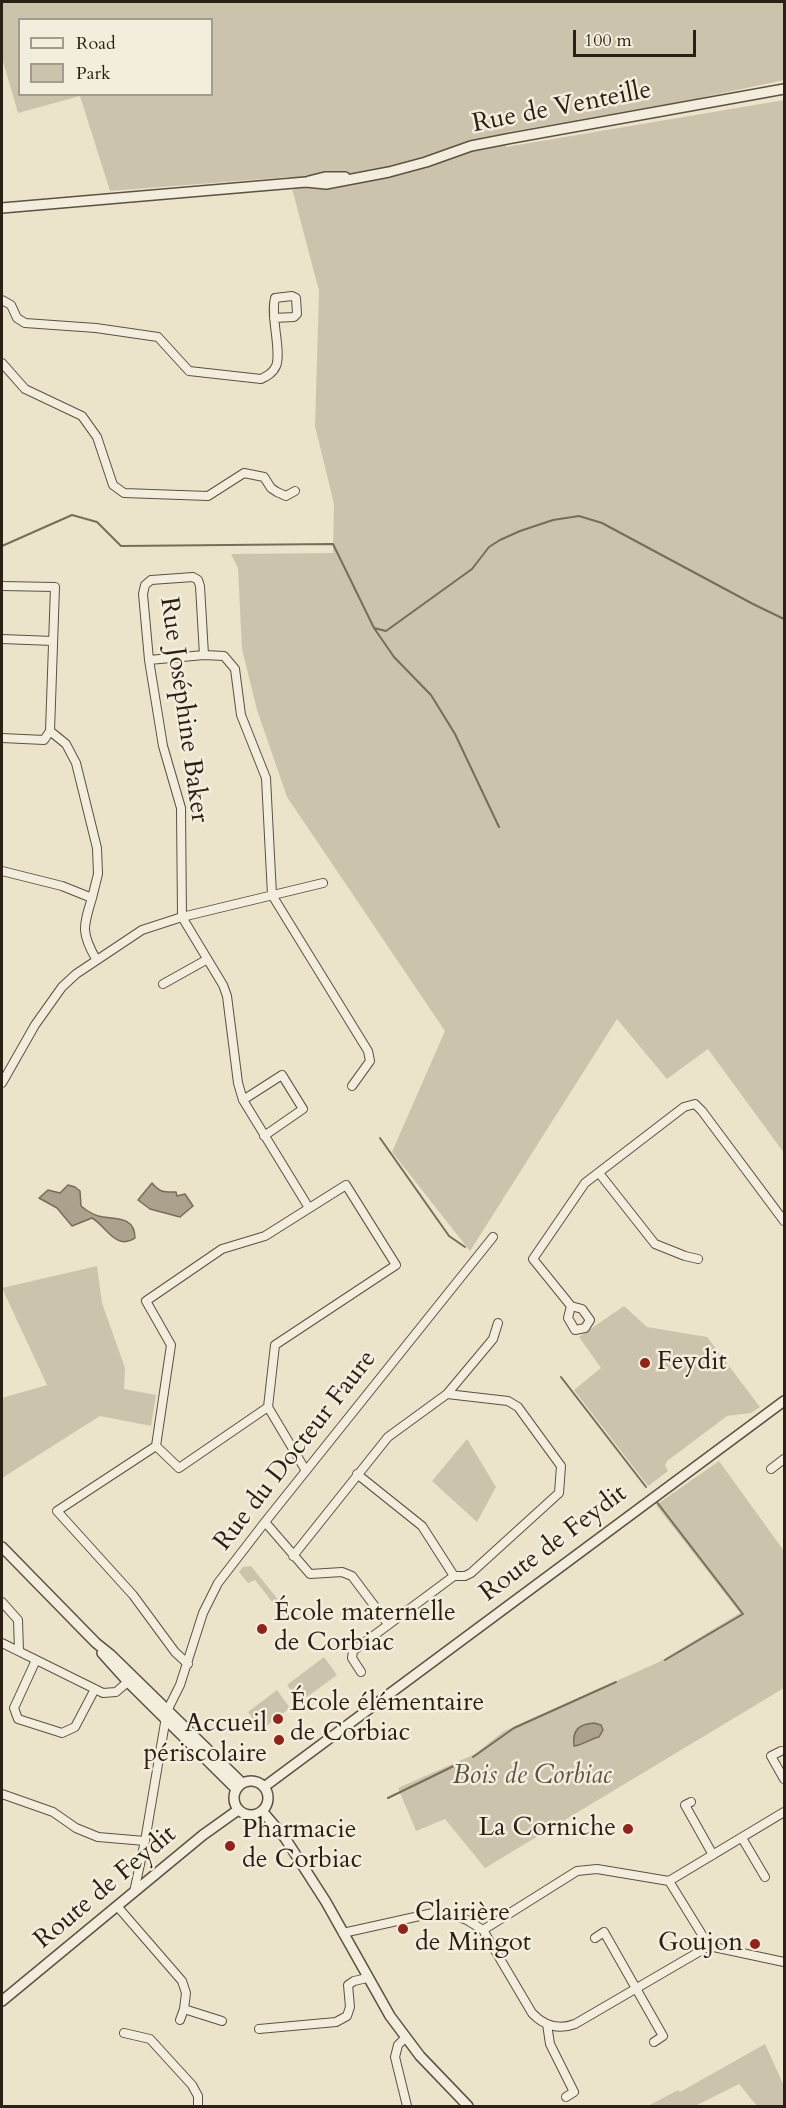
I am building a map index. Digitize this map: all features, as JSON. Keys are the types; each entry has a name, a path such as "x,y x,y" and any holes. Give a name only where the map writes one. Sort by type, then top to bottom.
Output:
{"street":[{"name":"Rue de Venteille","path":"2,208 306,182 325,177 350,178 389,172 471,146 784,89"},
{"path":"2,300 11,305 17,318 25,323 96,328 158,337 189,371 261,379 270,374 277,365 274,318"},
{"path":"2,363 5,375 25,389 82,416 97,437 113,485 124,493 208,496 244,473 264,477 277,492 286,496 295,491"},
{"name":"Rue Joséphine Baker","path":"182,917 181,807 163,746 149,660 143,594 145,585 151,580 193,577 198,580 204,655 224,656 234,669 241,715 266,778 272,895"},
{"path":"2,586 55,587 50,731 44,740 2,738"},
{"path":"2,639 53,641"},
{"path":"149,660 204,655"},
{"path":"50,731 66,744 76,763 97,848 98,874 84,926 85,940 96,959"},
{"path":"2,871 62,886 92,898"},
{"path":"2,1083 35,1025 62,987 96,959 142,930 182,917 323,883"},
{"path":"272,895 368,1050 369,1061 352,1086"},
{"path":"182,917 227,996 238,1083 243,1100 309,1208"},
{"path":"163,984 206,960"},
{"path":"243,1100 282,1075 303,1109 264,1136"},
{"path":"571,1306 533,1259 585,1184 684,1107 695,1104 702,1111 784,1221"},
{"path":"599,1173 655,1244 698,1259"},
{"path":"188,1664 174,1652 133,1595 57,1511 156,1446 171,1345 146,1301 222,1250 265,1236 346,1185 396,1265 274,1345 268,1407 306,1471"},
{"name":"Rue du Docteur Faure","path":"134,1892 166,1716 188,1664 203,1613 218,1583 493,1237"},
{"path":"293,1556 388,1437 447,1394 493,1339 498,1323"},
{"path":"361,1672 352,1658 353,1651 454,1576 465,1576 471,1573 559,1493 561,1466 518,1407 508,1401 447,1394"},
{"name":"Route de Feydit","path":"264,1787 784,1401"},
{"path":"156,1446 179,1468 268,1407"},
{"path":"771,1469 784,1459"},
{"path":"357,1474 422,1526 454,1576"},
{"path":"265,1522 310,1574 342,1572 352,1576 388,1624"},
{"path":"2,1546 96,1643 111,1655 130,1679 166,1716 239,1786"},
{"path":"2,1602 18,1620 19,1651"},
{"path":"2,1642 103,1693 120,1690 130,1679"},
{"path":"36,1660 14,1708 18,1719 62,1733 75,1727 95,1689"},
{"path":"781,1751 771,1756 784,1779"},
{"path":"254,1781 264,1787 268,1800 262,1811 250,1815 238,1810 234,1796 239,1786 254,1781"},
{"path":"2,1794 53,1812 76,1828 98,1837 145,1841"},
{"path":"691,1802 685,1805 713,1855"},
{"name":"Route de Feydit","path":"2,2001 203,1835 238,1810"},
{"path":"262,1811 285,1838 343,1933 367,1978 406,2037 436,2075 468,2106"},
{"path":"483,1929 577,1871 597,1869 669,1881 784,1812"},
{"path":"742,1838 765,1876"},
{"path":"669,1881 709,1946"},
{"path":"117,1906 182,1981 186,1993 180,2020"},
{"path":"343,1933 433,1913 458,1916 483,1929 532,2013 547,2024 558,2027 575,2024 709,1946 784,1962"},
{"path":"595,1938 604,1932 636,1987 663,2036 654,2042"},
{"path":"259,2029 336,2022 347,2016 350,2007 348,1985 367,1978"},
{"path":"184,2009 222,2021"},
{"path":"547,2024 550,2044 574,2091 566,2097"},
{"path":"124,2033 150,2039 192,2085 198,2096 198,2106"},
{"path":"406,2037 398,2045 395,2057 407,2106"}],"green space":[{"path":"2,2 784,2 784,80 695,99 508,132 506,147 784,100 784,1153 708,1049 667,1079 617,1019 470,1251 392,1152 445,1031 287,797 257,710 242,649 238,568 231,554 333,553 334,504 315,426 319,291 289,177 110,191 80,96 18,113 2,58"},
{"path":"97,1266 102,1303 125,1368 124,1389 156,1395 151,1426 100,1416 2,1478 2,1398 47,1385 2,1288"},
{"path":"624,1306 647,1327 707,1337 760,1407 751,1413 727,1416 667,1461 665,1465 668,1471 648,1486 574,1390 601,1368 579,1337"},
{"path":"467,1439 496,1487 477,1522 432,1481"},
{"name":"Bois de Corbiac","path":"719,1461 784,1551 784,1688 485,1868 445,1819 416,1831 398,1788 475,1754 504,1731 659,1662 740,1613 656,1505"},
{"path":"251,1566 288,1612 283,1616 255,1580 248,1583 239,1572 243,1567"},
{"path":"324,1657 337,1675 300,1702 287,1685"},
{"path":"277,1690 290,1708 261,1730 248,1712"},
{"path":"765,2044 784,2086 784,2106 757,2106 739,2084 695,2106 648,2106 678,2090 680,2092"}],"shaded area":[{"path":"152,1183 163,1191 176,1192 177,1196 185,1194 193,1206 180,1217 150,1209 138,1200"},
{"path":"68,1185 80,1191 83,1208 97,1216 124,1220 132,1226 135,1238 128,1241 117,1239 92,1218 72,1226 57,1208 39,1198 48,1190 60,1193"},
{"path":"594,1723 601,1725 603,1730 599,1737 574,1746 575,1732 581,1726"}],"waterway":[{"path":"2,546 72,515 97,522 121,546 333,544 374,628 386,631 472,569 489,547 500,540 553,520 579,516 602,523 784,619"},
{"path":"374,628 394,657 431,695 455,734 499,827"},
{"path":"380,1138 449,1236 465,1247"},
{"path":"561,1377 646,1487"},
{"path":"656,1501 743,1614 665,1660"},
{"path":"473,1757 514,1728 616,1682"},
{"path":"388,1798 462,1762"}],"place":[{"name":"Feydit","path":"645,1363"},
{"name":"École maternelle de Corbiac","path":"262,1629"},
{"name":"École élémentaire de Corbiac","path":"278,1719"},
{"name":"Accueil périscolaire","path":"279,1740"},
{"name":"La Corniche","path":"628,1829"},
{"name":"Pharmacie de Corbiac","path":"230,1846"},
{"name":"Clairière de Mingot","path":"403,1929"},
{"name":"Goujon","path":"755,1944"}]}
